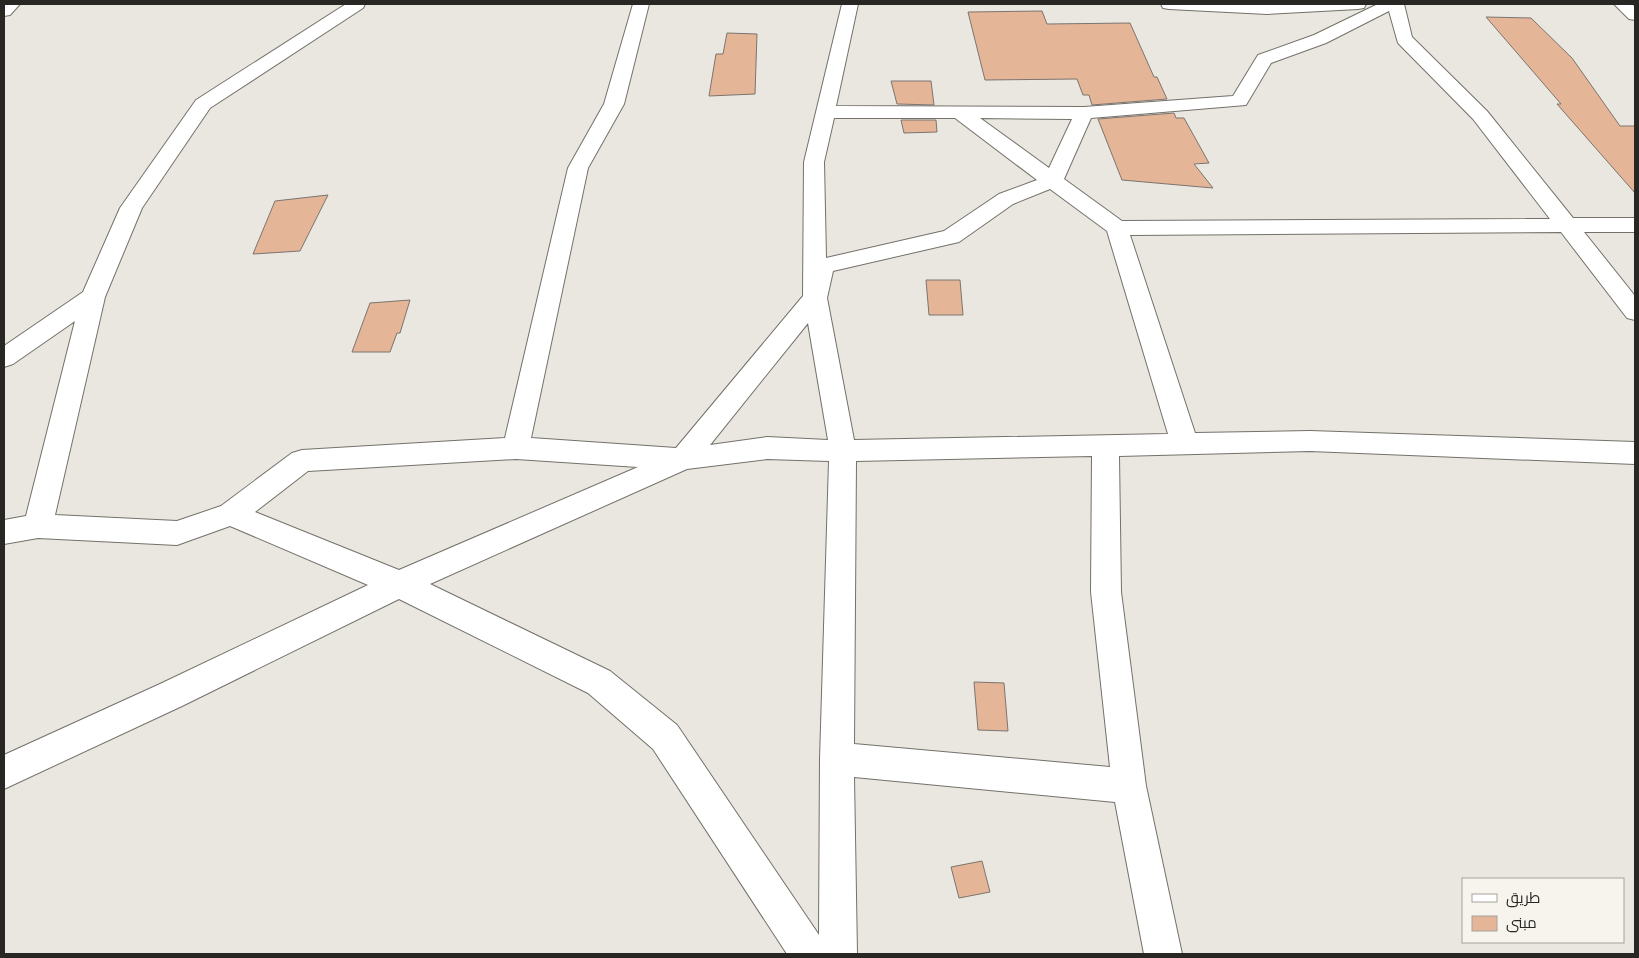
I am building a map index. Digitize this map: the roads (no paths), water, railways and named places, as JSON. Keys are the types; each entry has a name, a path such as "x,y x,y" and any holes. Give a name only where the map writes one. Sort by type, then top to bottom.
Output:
{"street":[{"path":"4,12 12,4"},
{"path":"38,526 93,297 132,208 203,104 357,4"},
{"path":"516,448 578,168 614,104 641,4"},
{"path":"838,954 837,759 843,451 815,298 814,162 850,4"},
{"path":"1169,4 1267,9 1358,4"},
{"path":"826,112 1084,114 1239,101 1264,59 1320,39 1391,4"},
{"path":"1396,4 1404,39 1480,115 1635,312"},
{"path":"1622,4 1635,15"},
{"path":"960,113 1117,228 1635,225"},
{"path":"4,772 171,695 399,584 683,459 815,298 823,266 951,237 1006,199 1052,181 1084,114"},
{"path":"1117,228 1185,444"},
{"path":"4,358 93,297"},
{"path":"4,532 38,526 177,533 231,514 302,461 516,448 683,459 767,448 843,451 1310,441 1635,453"},
{"path":"1105,446 1106,592 1130,786 1163,954"},
{"path":"231,514 399,584 598,682 665,737 809,954"},
{"path":"837,759 1130,786"}]}
